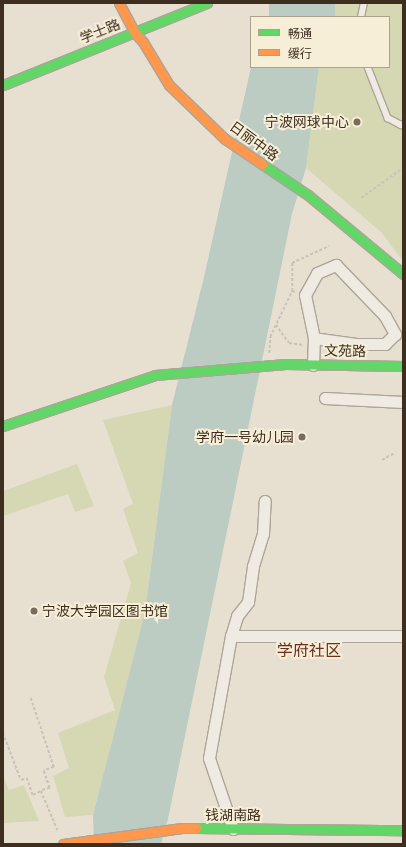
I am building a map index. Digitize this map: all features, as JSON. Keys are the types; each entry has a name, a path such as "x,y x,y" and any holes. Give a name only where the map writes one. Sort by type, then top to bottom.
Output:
{"main road":[{"name":"日丽中路","path":"119,3 140,28 143,42 156,66 169,84 225,139 308,195 403,274"},
{"name":"学士路","path":"3,85 140,28 207,3"},
{"name":"文苑路","path":"3,426 155,375 286,364 403,366"},
{"name":"钱湖南路","path":"62,841 78,842 182,828 403,830"}],"street":[{"path":"313,365 314,342 305,295 317,273 336,265 385,316 395,334 385,344 314,342"},
{"path":"325,398 403,402"},
{"path":"233,829 209,758 231,636 237,616 248,602 253,566 263,534 264,501"},
{"path":"231,636 403,636"}],"lane":[{"path":"361,16 364,3"},
{"path":"368,68 388,118 401,125 403,124"}],"path":[{"path":"361,198 403,168"},
{"path":"269,355 270,337 292,291 292,263 329,246"},
{"path":"292,291 305,295"},
{"path":"276,325 289,343 314,342"},
{"path":"382,460 393,454"},
{"path":"3,733 21,780 27,778 33,795 50,788 44,771 54,767 31,698"},
{"path":"41,791 62,841"}],"green space":[{"name":"宁波网球中心","path":"335,3 403,3 403,261 381,232 306,168 319,68 390,68 390,16 332,16"},
{"path":"172,405 145,612 93,815 65,817 53,776 69,768 58,733 115,710 104,677 131,583 123,561 138,553 123,509 133,504 103,420"},
{"path":"77,464 94,506 75,512 68,494 3,516 3,491"},
{"path":"3,776 9,790 24,785 39,821 3,823"}],"shaded area":[{"path":"269,3 335,3 335,16 269,16"},
{"path":"251,68 319,68 306,168 292,214 168,819 161,844 94,844 93,815 145,612 172,405 204,277"}],"traffic: fast":[{"path":"3,85 207,3"},
{"path":"262,164 308,195 403,274"},
{"path":"3,426 155,375 286,364 403,366"},
{"path":"196,828 403,830"}],"traffic: slow":[{"path":"119,3 135,33 143,42 169,85 225,139 262,164"},
{"path":"63,844 182,828 196,828"}],"place":[{"name":"宁波网球中心","path":"357,122"},
{"name":"学府一号幼儿园","path":"302,437"},
{"name":"宁波大学园区图书馆","path":"34,611"}],"district":[{"name":"学府社区","path":"309,650"}]}
